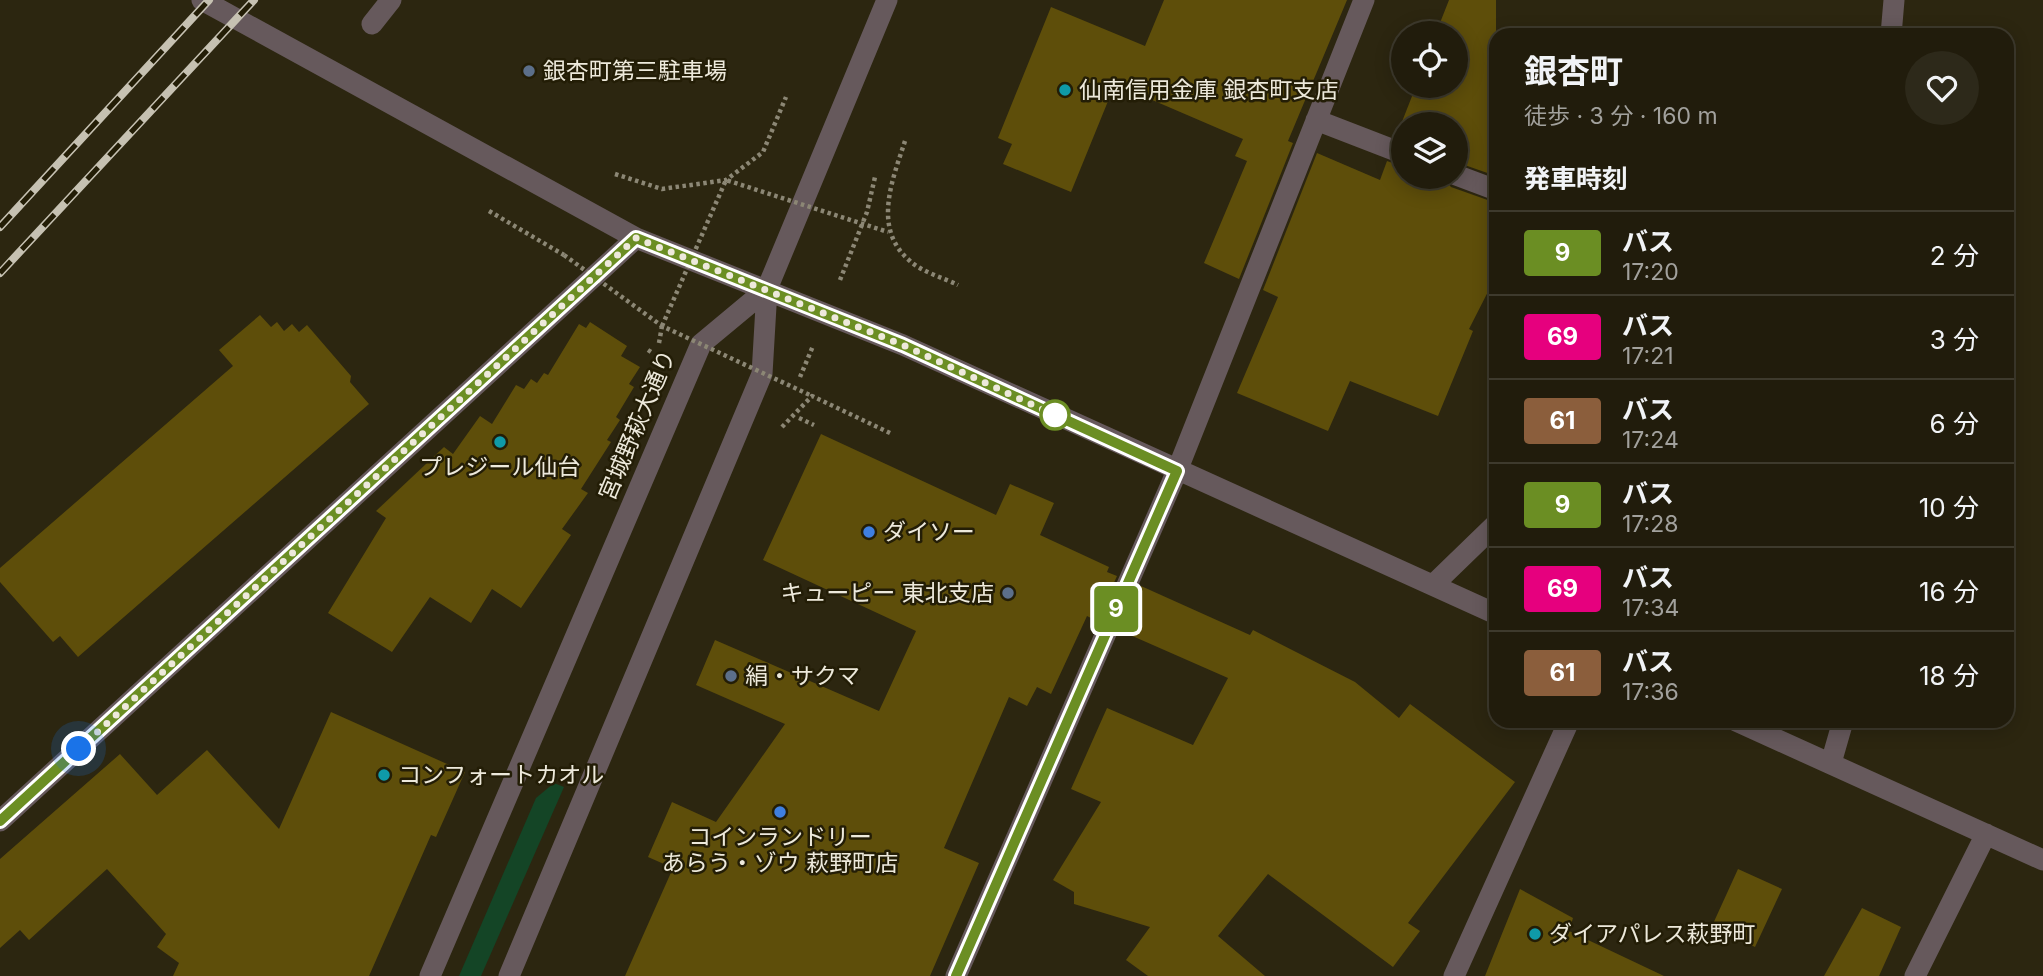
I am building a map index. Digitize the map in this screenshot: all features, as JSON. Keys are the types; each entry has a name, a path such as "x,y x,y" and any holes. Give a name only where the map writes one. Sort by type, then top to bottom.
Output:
{"street":[{"path":"202,0 636,238 903,345 1489,611"},
{"path":"372,24 391,0"},
{"path":"509,976 762,373 767,289 887,0"},
{"path":"956,976 1177,471 1364,0"},
{"path":"1892,28 1894,0"},
{"path":"1316,120 1391,149"},
{"path":"1468,180 1489,187"},
{"path":"0,821 636,238"},
{"name":"宮城野萩大通り","path":"430,976 701,344 767,289"},
{"path":"1433,585 1489,531"},
{"path":"1454,976 1566,728"},
{"path":"1752,728 2043,860"},
{"path":"1831,763 1841,728"},
{"path":"1915,976 1986,834"}],"path":[{"path":"662,326 726,180 763,152 786,97"},
{"path":"888,232 889,189 905,141"},
{"path":"615,174 662,188 726,180 888,232 910,262 958,285"},
{"path":"489,211 564,256 662,326 892,434"},
{"path":"779,430 812,396"},
{"path":"799,418 814,425"}],"green space":[{"path":"554,783 564,787 481,976 459,976 536,798"}],"building":[{"path":"1164,0 1347,0 1288,141 1293,143 1239,279 1204,263 1247,161 1235,156 1243,139 1115,84 1071,192 1003,164 1012,144 998,138 1051,7 1145,46"},
{"path":"1449,0 1496,0 1496,28 1489,28 1489,174 1468,166 1468,112 1406,112 1411,98 1468,98 1468,21 1441,21"},
{"path":"1317,153 1380,180 1387,161 1391,162 1391,189 1457,189 1489,201 1489,290 1469,329 1473,331 1438,416 1350,381 1328,431 1237,393 1278,297 1263,290"},
{"path":"260,315 271,327 277,322 284,331 292,324 299,332 307,325 351,376 350,382 369,404 78,657 60,636 53,642 0,582 0,568 233,366 219,350"},
{"path":"590,322 627,346 621,356 640,367 629,384 634,387 616,417 620,420 607,440 611,442 581,489 588,493 562,529 571,535 521,608 492,589 471,623 430,597 392,652 328,613 386,518 376,511 444,447 453,454 480,416 492,424 516,385 524,389 531,379 537,383 544,373 548,375 579,324 586,328"},
{"path":"821,434 996,515 1010,484 1054,503 1040,535 1109,567 1107,572 1117,576 1097,621 1087,616 1051,694 1037,687 1027,706 1009,697 944,848 979,863 930,976 625,976 673,868 648,857 672,802 716,822 785,724 696,685 715,640 879,711 916,631 763,560"},
{"path":"1141,586 1250,635 1253,630 1355,682 1399,718 1410,704 1515,782 1408,923 1420,931 1393,967 1268,874 1218,936 1265,976 1148,976 1126,960 1150,927 1074,904 1074,892 1053,880 1101,802 1071,789 1107,708 1193,745 1228,678 1121,631"},
{"path":"331,712 465,772 436,837 431,835 369,976 173,976 179,963 157,947 166,934 107,869 29,940 20,930 0,948 0,859 120,754 157,795 207,750 279,829"},
{"path":"1738,869 1782,889 1755,947 1712,926"},
{"name":"ダイアパレス萩野町","path":"1520,889 1573,918 1569,931 1664,976 1485,976"},
{"path":"1862,908 1901,927 1879,976 1824,976"}],"railway":[{"path":"0,227 209,0"},
{"path":"0,273 254,0"}],"bus line":[{"name":"9","path":"0,821 636,238 903,345 1177,471 956,976"}],"place":[{"name":"銀杏町第三駐車場","path":"529,71"},
{"name":"仙南信用金庫 銀杏町支店","path":"1065,90"},
{"name":"プレジール仙台","path":"500,442"},
{"name":"ダイソー","path":"869,532"},
{"name":"キューピー 東北支店","path":"1008,593"},
{"name":"絹・サクマ","path":"731,676"},
{"name":"コンフォートカオル","path":"384,775"},
{"name":"コインランドリー あらう・ゾウ 萩野町店","path":"780,812"},
{"name":"ダイアパレス萩野町","path":"1535,934"}],"route":[{"path":"79,749 636,238 903,345 1055,415"}]}
